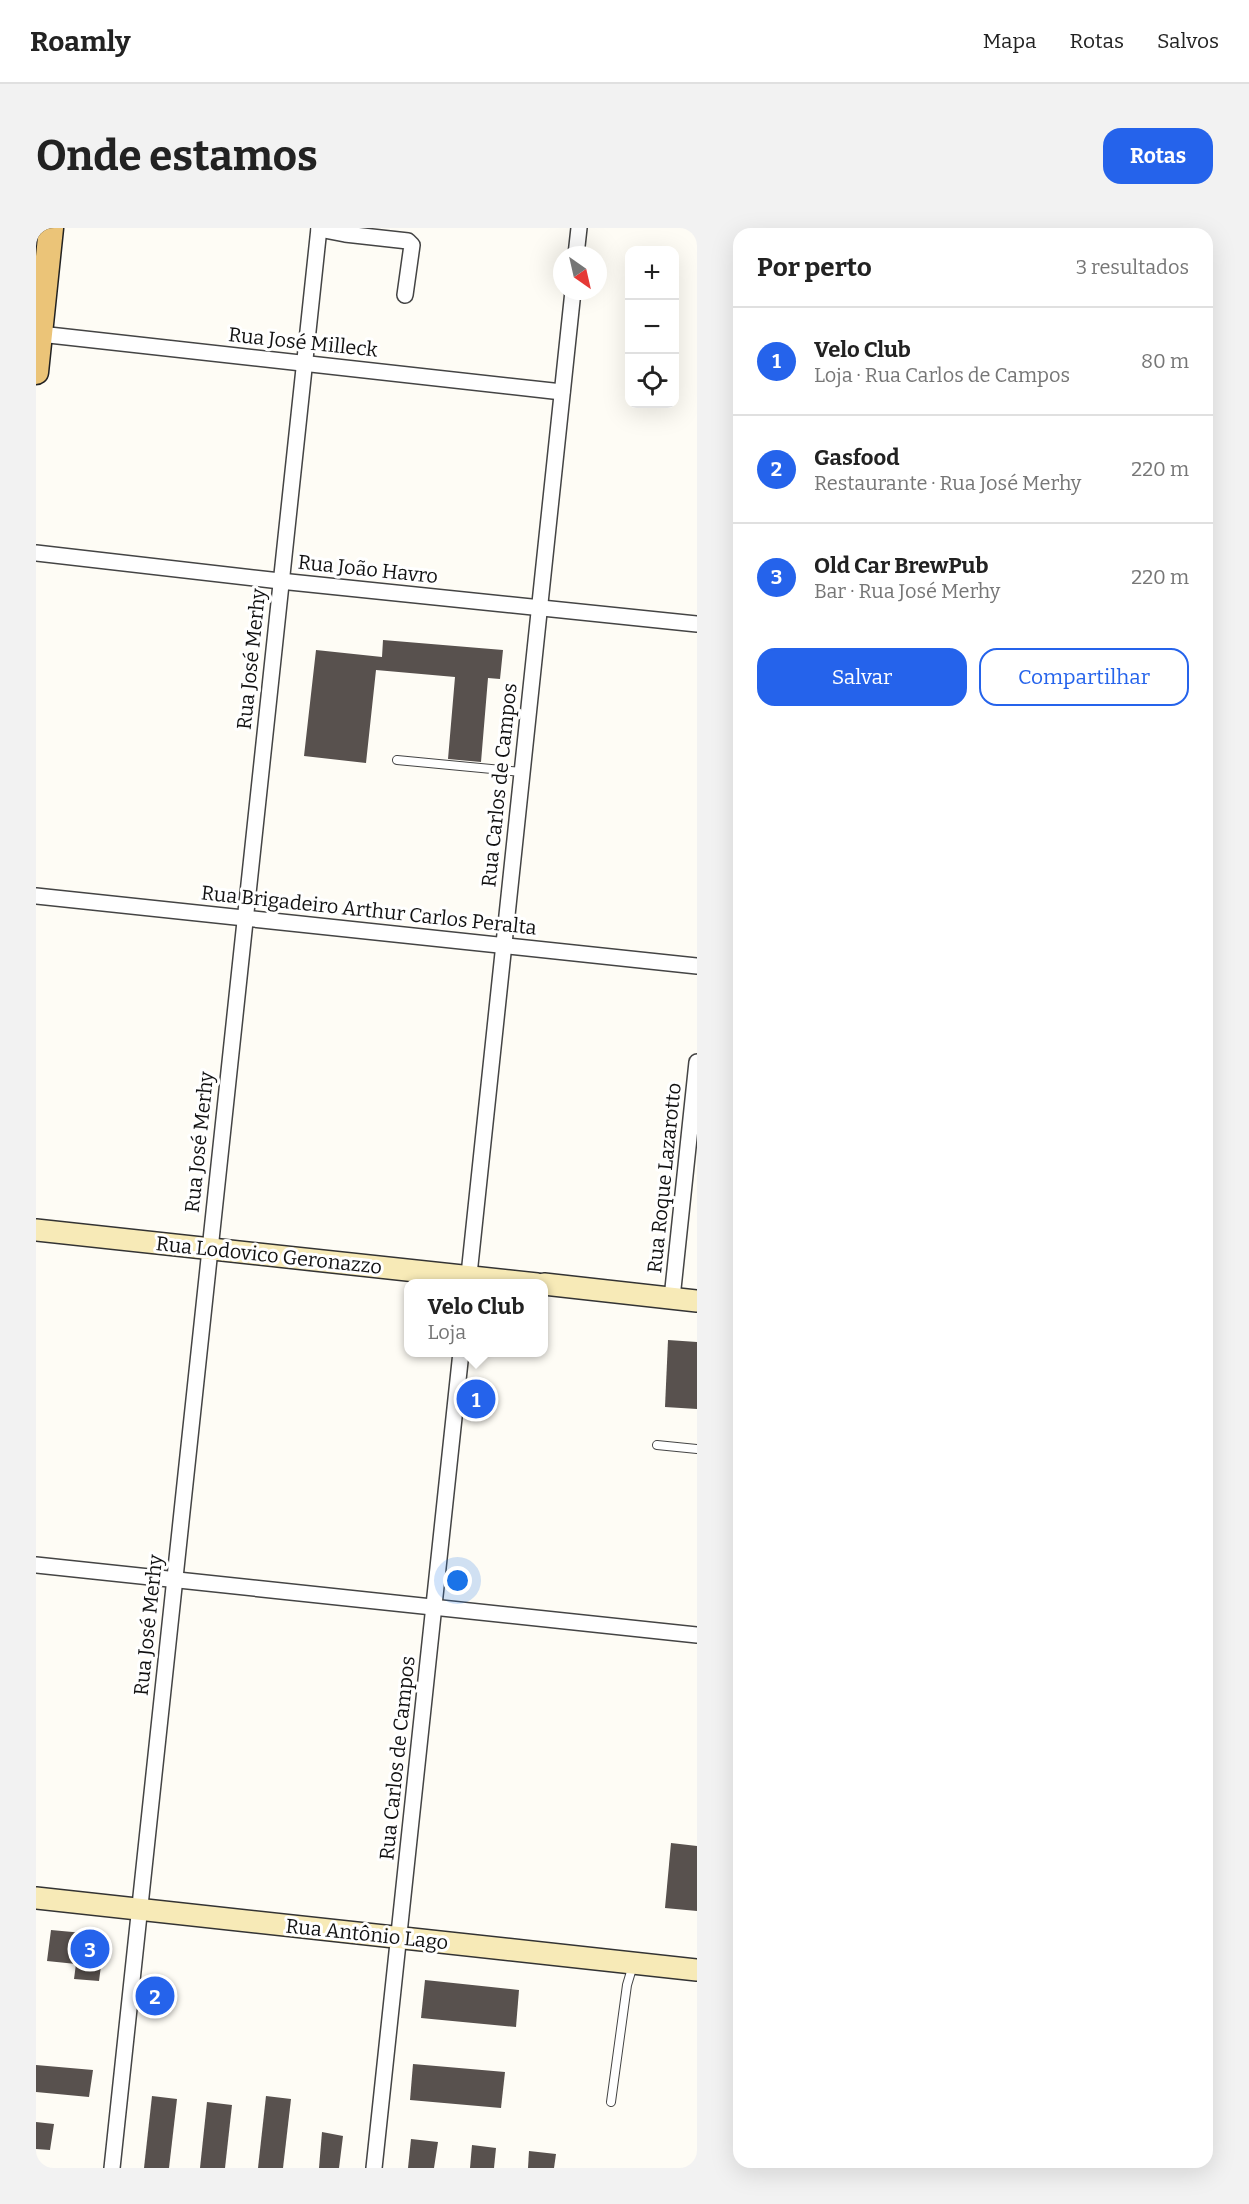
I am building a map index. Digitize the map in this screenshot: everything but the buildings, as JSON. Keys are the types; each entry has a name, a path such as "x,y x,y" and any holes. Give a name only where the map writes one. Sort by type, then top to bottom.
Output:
{"main road":[{"path":"36,372 51,228"}],"street":[{"path":"577,246 579,228"},
{"path":"319,229 408,241 412,245 405,294"},
{"name":"Rua José Merhy","path":"112,2168 319,229"},
{"name":"Rua Carlos de Campos","path":"468,1279 572,300"},
{"name":"Rua José Milleck","path":"40,334 562,392"},
{"name":"Rua João Havro","path":"36,553 697,624"},
{"name":"Rua Brigadeiro Arthur Carlos Peralta","path":"36,896 697,966"},
{"name":"Rua Roque Lazarotto","path":"672,1298 697,1062"},
{"name":"Rua Lodovico Geronazzo","path":"36,1230 460,1279"},
{"path":"548,1285 697,1300"},
{"name":"Rua Carlos de Campos","path":"374,2168 461,1357"},
{"path":"36,1565 697,1635"},
{"name":"Rua Antônio Lago","path":"36,1898 697,1970"}],"lane":[{"path":"397,760 522,772"},
{"path":"657,1444 697,1449"},
{"path":"611,2102 627,1985 633,1963"}],"place":[{"name":"Velo Club","path":"476,1399"},
{"name":"Old Car BrewPub","path":"90,1949"},
{"name":"Gasfood","path":"155,1996"}]}
